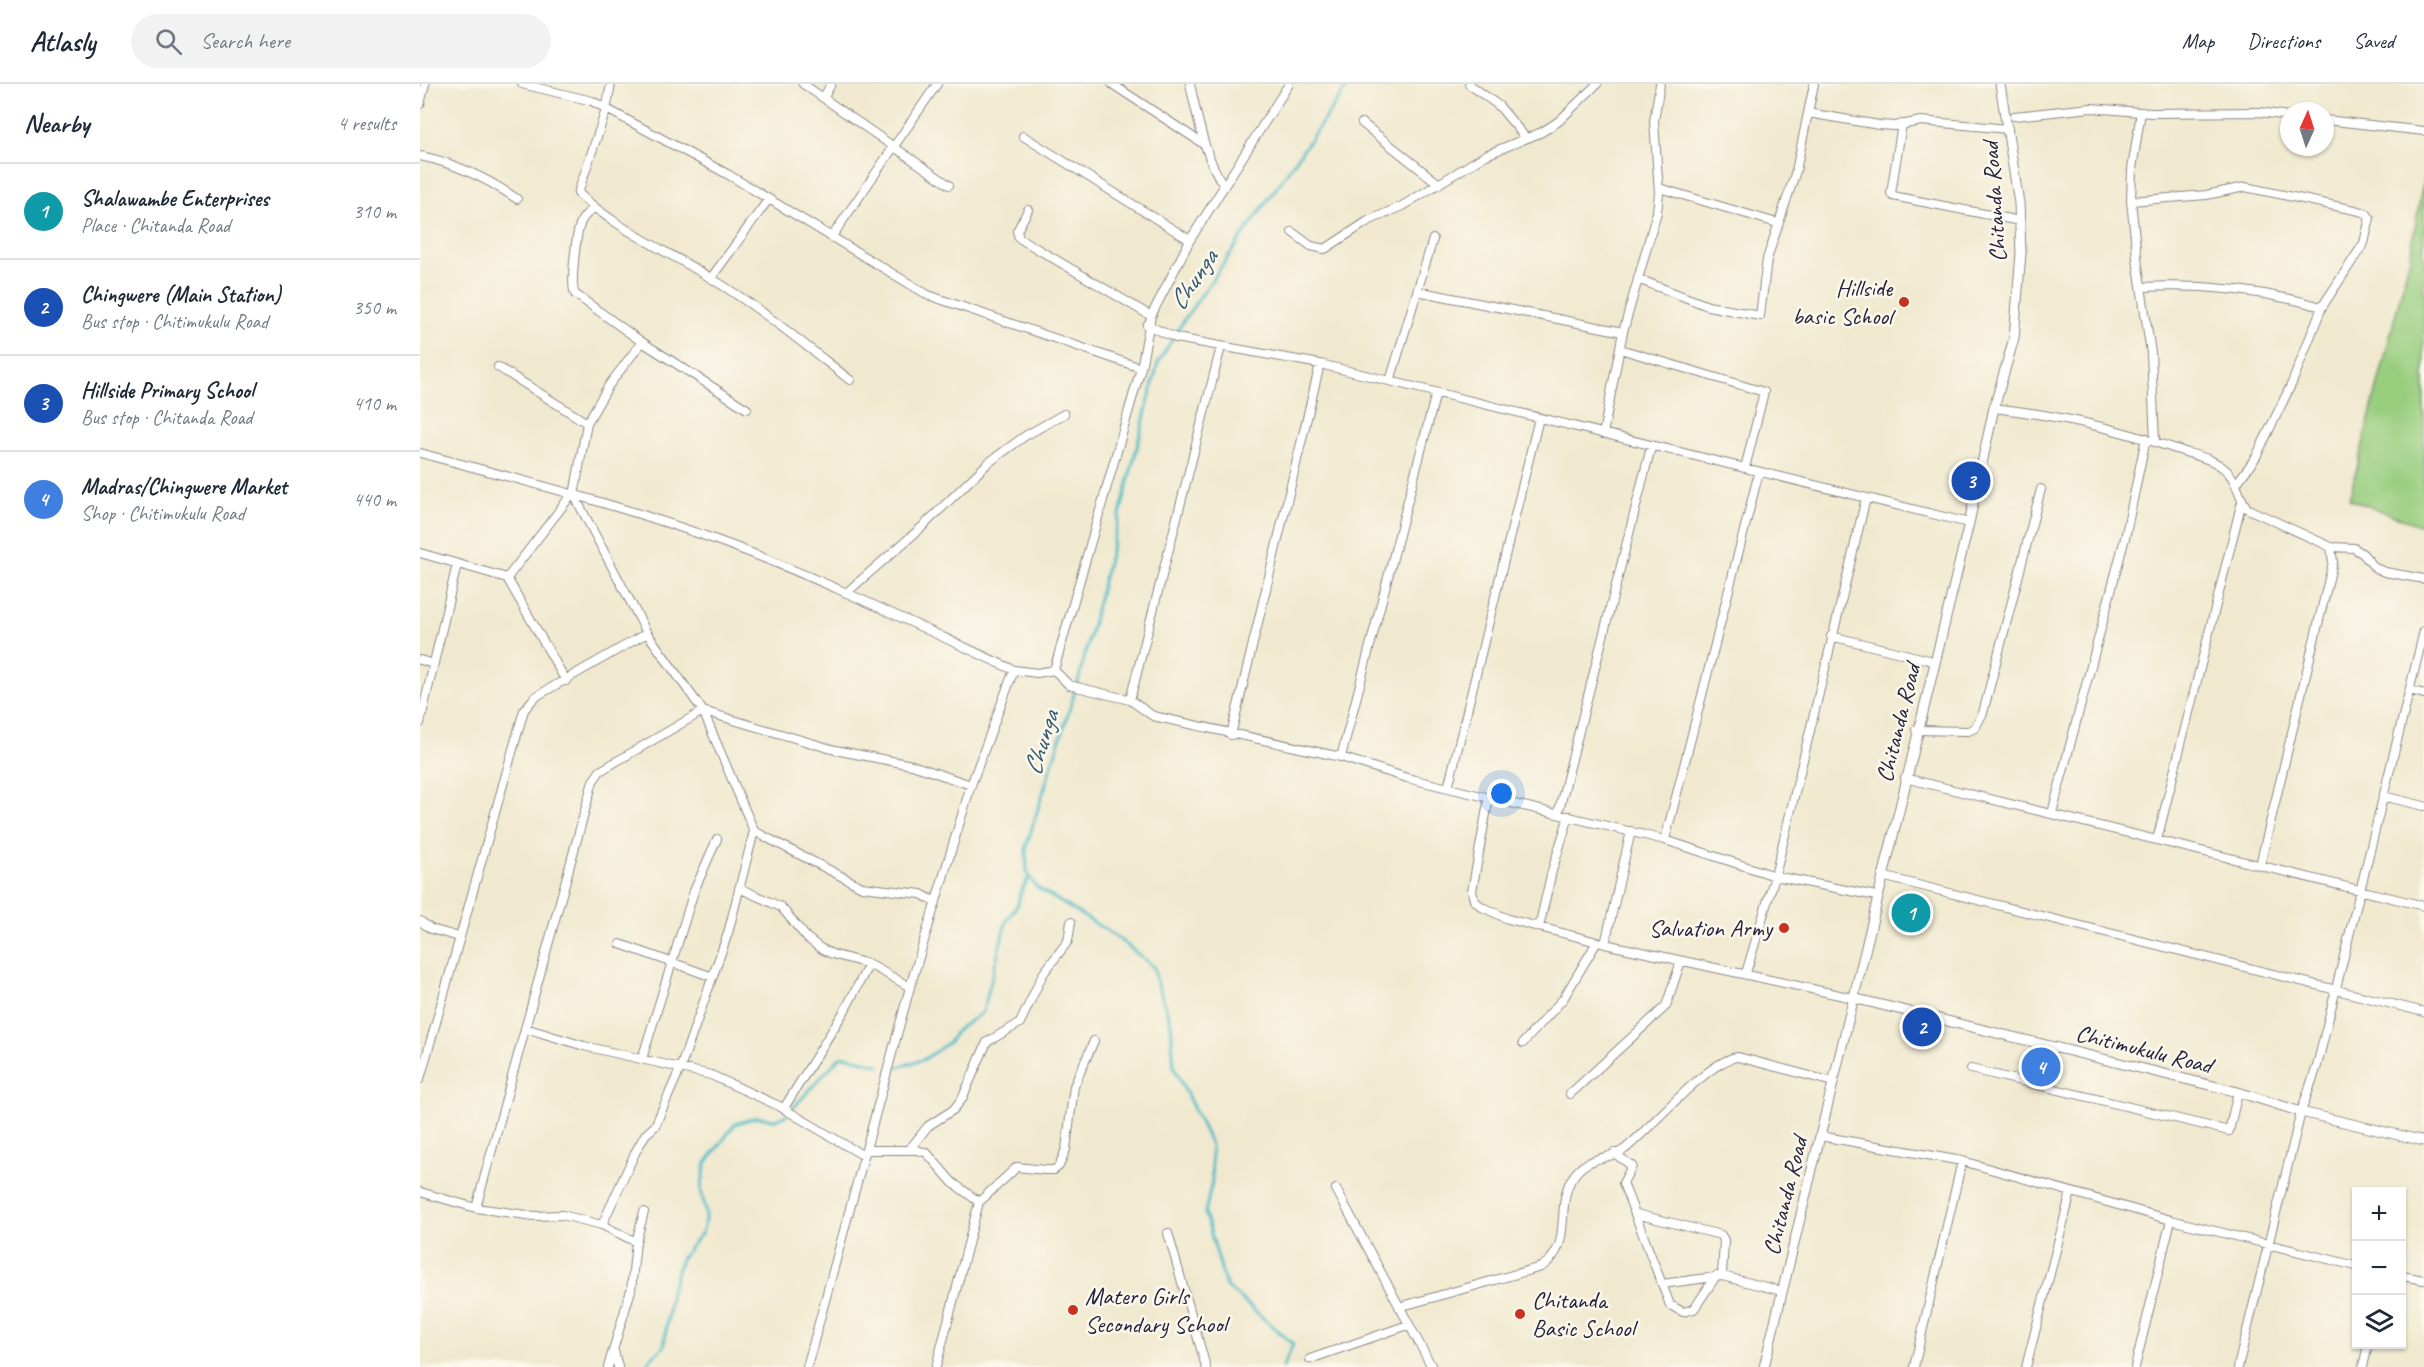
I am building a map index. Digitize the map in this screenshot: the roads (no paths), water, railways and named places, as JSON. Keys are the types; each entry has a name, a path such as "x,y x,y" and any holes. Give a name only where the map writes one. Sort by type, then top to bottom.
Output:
{"street":[{"path":"420,104 425,84"},
{"path":"522,84 592,101 729,175 928,295 1141,368"},
{"path":"611,84 606,110 578,186 578,193 594,208 711,278 781,326 850,380"},
{"path":"803,84 824,96 949,185"},
{"path":"824,96 831,84"},
{"path":"833,236 937,84"},
{"path":"1112,84 1205,145"},
{"path":"1190,84 1205,145 1214,171 1224,186"},
{"path":"1054,670 1141,368 1147,326 1151,316 1190,240 1289,84"},
{"path":"1469,84 1499,106 1525,137"},
{"path":"1292,232 1311,246 1325,249 1368,221 1393,210 1486,155 1525,137 1542,132 1559,121 1595,84"},
{"path":"1603,434 1623,332 1657,212 1659,188 1654,122 1660,84"},
{"path":"1638,279 1708,306 1760,316 1767,259 1796,171 1814,84"},
{"name":"Chitanda Road","path":"1764,1367 1933,661 1969,523 1994,408 2014,338 2021,253 2020,221 2000,84"},
{"path":"2014,116 2091,108 2141,112 2259,112 2280,115"},
{"path":"2141,112 2132,169 2131,201 2151,352 2155,442"},
{"path":"1808,113 1844,121 1902,124 1921,121 2008,129"},
{"path":"2334,121 2424,131"},
{"path":"1362,123 1439,184"},
{"path":"1902,124 1891,193 1893,196 2020,221"},
{"path":"1023,136 1190,240"},
{"path":"420,156 438,159 494,183 518,199"},
{"path":"2131,201 2206,195 2246,187 2366,213 2370,222 2364,243 2322,307 2292,383 2256,457 2237,483"},
{"path":"1659,188 1777,223"},
{"path":"711,278 768,200"},
{"path":"594,208 580,224 572,290 642,342 747,409"},
{"path":"1028,210 1017,231 1019,238 1151,316"},
{"path":"1389,381 1433,239"},
{"path":"2142,287 2231,288 2263,292 2322,307"},
{"path":"1417,291 1623,332"},
{"path":"1147,326 1172,337 1320,364 1651,447 1969,523"},
{"path":"507,578 573,495 587,423 609,385 642,342"},
{"path":"1130,700 1221,346"},
{"path":"1620,349 1764,392 1745,468"},
{"path":"1231,735 1320,364"},
{"path":"498,367 587,423"},
{"path":"1341,757 1436,393"},
{"path":"1994,408 2058,415 2146,438 2220,465 2237,483 2242,501 2157,840"},
{"path":"846,593 922,527 988,463 1025,436 1064,414"},
{"path":"1448,788 1539,418"},
{"path":"2052,813 2125,538 2146,438"},
{"path":"1558,814 1651,447"},
{"path":"420,453 573,495 729,545 846,593 1014,670 1037,673 1054,670"},
{"path":"1665,840 1759,472"},
{"path":"1917,730 1968,731 1975,728 1983,712 2041,489"},
{"path":"573,495 647,633 703,711 754,831 728,933 680,1069 655,1126 645,1135 635,1153 602,1225"},
{"path":"1746,973 1774,876 1866,498"},
{"path":"2242,501 2257,513 2331,546 2354,548 2363,554 2375,568 2424,579"},
{"path":"2260,865 2333,562 2331,546"},
{"path":"420,553 507,578 566,681"},
{"path":"420,723 457,564"},
{"path":"2238,1367 2301,1112 2317,1066 2424,631"},
{"path":"420,1078 524,710 535,697 647,633"},
{"path":"1831,636 1933,661"},
{"path":"420,660 434,664"},
{"path":"807,1367 910,987 971,785 1014,670"},
{"path":"1054,670 1069,685 1130,700 1153,716 1231,735 1341,757 1448,788 1665,840 1774,876 1876,896"},
{"path":"2409,690 2424,694"},
{"path":"476,1208 593,781 611,764 703,711 835,750 912,765 971,785"},
{"path":"1905,778 2424,906"},
{"path":"2383,796 2424,806"},
{"path":"1489,797 1476,857 1472,891 1474,900 1482,907 1508,919 1601,943 1853,998"},
{"path":"1539,927 1552,871 1569,816"},
{"path":"754,831 862,887 921,894 936,902"},
{"path":"1523,1043 1563,999 1601,943 1631,831"},
{"path":"642,1059 671,961 698,883 717,839"},
{"path":"1882,876 2424,1012"},
{"path":"739,888 781,907 807,938 820,948 832,954 869,964 910,987"},
{"path":"420,921 431,929 459,937"},
{"path":"909,1150 928,1126 953,1110 962,1099 987,1042 1020,1023 1043,974 1068,941 1071,922"},
{"path":"620,944 713,977"},
{"path":"1570,1094 1666,1006 1681,961"},
{"path":"783,1108 845,1010 869,964"},
{"name":"Chitimukulu Road","path":"1853,998 2238,1092 2301,1112 2424,1141"},
{"path":"525,1028 711,1075 783,1108 865,1153 909,1150 927,1153 952,1182 979,1202"},
{"path":"936,1367 979,1202 1017,1167 1045,1170 1059,1166 1066,1149 1074,1086 1094,1041"},
{"path":"1399,1307 1541,1267 1551,1260 1562,1241 1566,1192 1572,1179 1594,1158 1624,1149 1693,1086 1731,1058 1833,1082"},
{"path":"1971,1069 2229,1131 2238,1092"},
{"path":"1820,1136 1962,1161 2171,1220 2352,1265"},
{"path":"1614,1153 1632,1166 1623,1183 1674,1310 1690,1311 1719,1276 1724,1240 1721,1235 1636,1214"},
{"path":"1914,1367 1962,1161"},
{"path":"1336,1189 1432,1367"},
{"path":"420,1192 476,1208 534,1216 562,1215 602,1225 636,1242"},
{"path":"2026,1367 2071,1192"},
{"path":"608,1367 631,1290 636,1242 644,1212"},
{"path":"2135,1367 2171,1220"},
{"path":"1168,1233 1206,1367"},
{"path":"1662,1284 1719,1276 1744,1279 1782,1291"},
{"path":"2406,1277 2424,1280"},
{"path":"1311,1359 1408,1324"},
{"path":"2362,1367 2367,1349"},
{"path":"613,1350 618,1367"}],"waterway":[{"name":"Chunga","path":"1283,1367 1293,1344 1226,1286 1205,1213 1212,1181 1211,1145 1174,1067 1171,1023 1154,967 1114,935 1036,887 1027,873 1026,847 1078,682 1158,363 1184,320 1349,84"},
{"path":"895,1068 925,1059 949,1042 957,1030 983,1012 1006,922 1018,904 1020,894 1029,877"},
{"path":"792,1109 840,1057 846,1056 879,1065"},
{"path":"645,1367 664,1346 671,1291 681,1259 703,1231 706,1214 701,1189 706,1163 735,1124 757,1117 775,1120 787,1115"}],"place":[{"name":"Hillside basic School","path":"1904,302"},
{"name":"Hillside Primary School","path":"1971,481"},
{"name":"Shalawambe Enterprises","path":"1911,913"},
{"name":"Salvation Army","path":"1784,928"},
{"name":"Chingwere (Main Station)","path":"1922,1027"},
{"name":"Madras/Chingwere Market","path":"2041,1067"},
{"name":"Matero Girls Secondary School","path":"1073,1310"},
{"name":"Chitanda Basic School","path":"1520,1314"}]}
